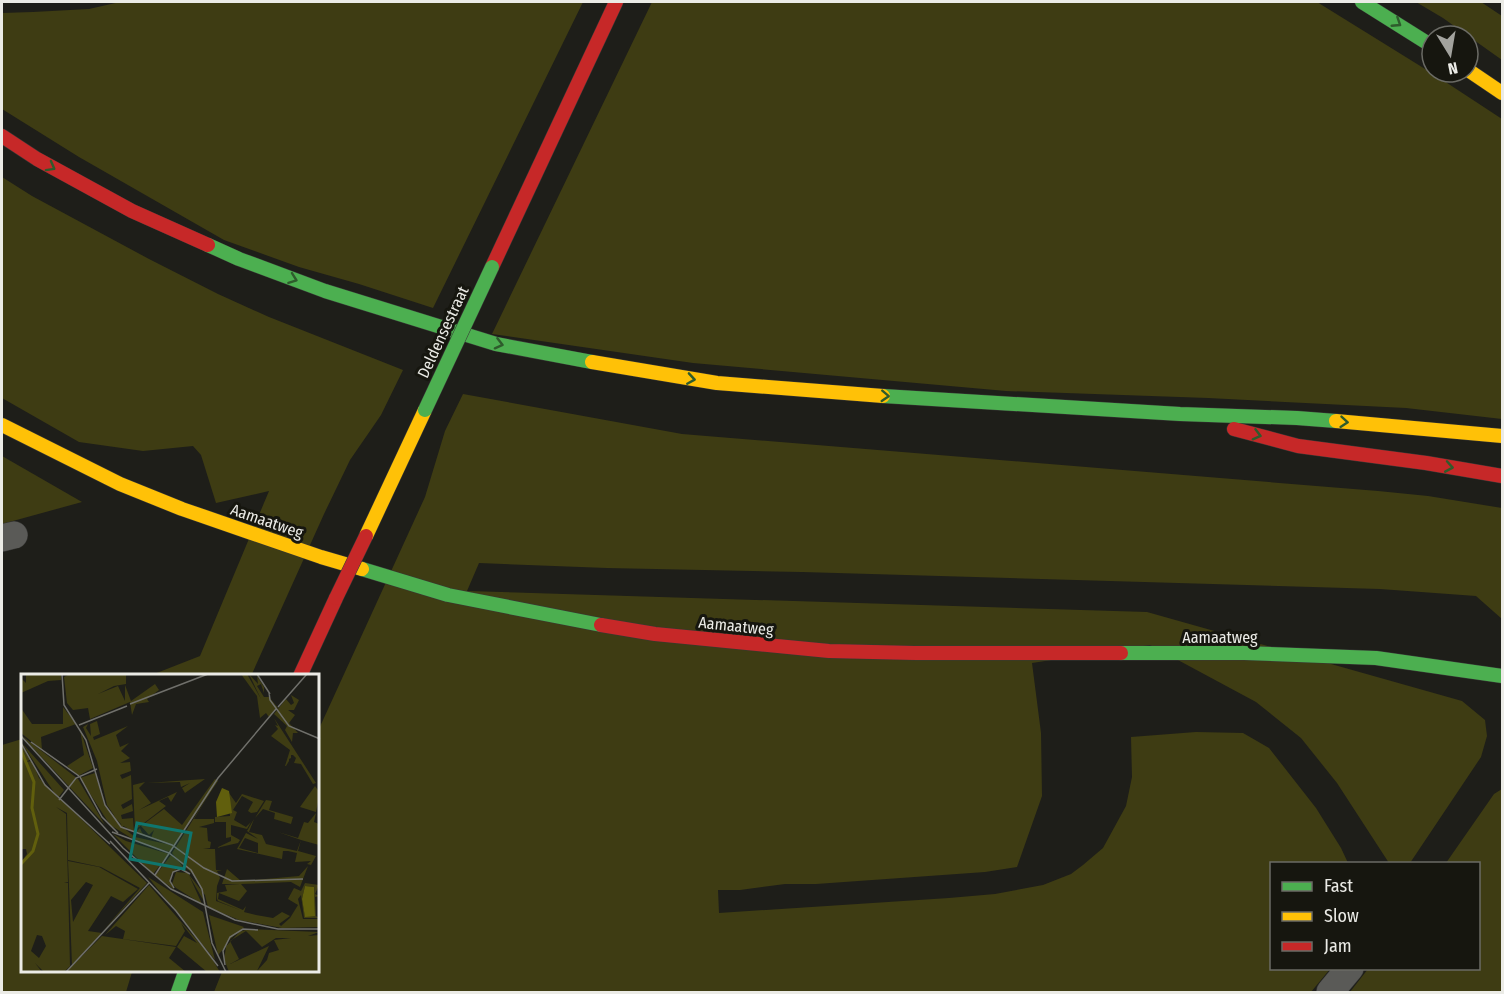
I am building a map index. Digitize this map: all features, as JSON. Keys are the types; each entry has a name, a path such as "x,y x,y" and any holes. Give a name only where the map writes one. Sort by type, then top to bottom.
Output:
{"main road":[{"name":"Deldensestraat","path":"301,674 616,2"},
{"path":"1362,2 1420,38"},
{"path":"1480,78 1503,93"},
{"path":"2,136 37,159 132,212 239,258 325,291 496,344 717,383 875,396 1180,414 1297,418 1503,436"},
{"path":"1180,414 1298,446 1503,476"},
{"name":"Aamaatweg","path":"2,425 120,484 182,509 321,557 448,595 576,621 655,634 829,651 1244,653 1365,657 1503,676"},
{"path":"178,993 185,973"}],"street":[{"path":"1330,993 1349,970"}],"shaded area":[{"path":"120,2 583,2 433,308 299,267 224,240 79,157 2,109 2,13 89,9"},
{"path":"652,2 1317,2 1420,66 1420,84 1449,84 1502,119 1502,419 1406,408 1006,391 693,363 492,334"},
{"path":"1416,2 1481,2 1502,16 1502,60 1480,44 1480,24 1451,24"},
{"path":"2,177 32,196 218,294 269,317 403,370 381,415 350,460 252,674 154,674 200,656 269,491 216,503 201,455 193,446 143,451 79,442 2,398"},
{"path":"463,394 682,434 1378,491 1428,496 1502,508 1502,619 1476,596 1380,589 479,563 467,591 1147,612 1462,701 1485,720 1487,736 1481,757 1411,862 1388,862 1337,783 1301,738 1256,702 1150,645 1032,663 1041,733 1042,796 1017,867 985,872 718,890 719,913 949,898 995,894 1043,885 1071,874 1103,848 1126,806 1132,777 1131,737 1196,732 1243,733 1269,748 1316,808 1348,862 1270,862 1270,970 1329,970 1311,992 214,992 222,973 320,973 320,727 425,497 445,431"},
{"path":"2,456 82,502 2,524"},
{"path":"21,739 21,973 132,973 126,992 2,992 2,745"},
{"path":"1502,789 1502,992 1350,992 1367,970 1480,970 1480,862 1447,862 1494,794"}],"traffic: fast":[{"path":"1362,2 1420,38"},
{"path":"208,245 325,291 496,344 592,362"},
{"path":"425,410 492,267"},
{"path":"883,396 1336,421"},
{"path":"362,569 448,595 601,625"},
{"path":"1121,653 1244,653 1376,658 1502,676"},
{"path":"178,992 185,973"}],"traffic: slow":[{"path":"1480,78 1502,93"},
{"path":"592,362 717,383 883,396"},
{"path":"366,536 425,410"},
{"path":"1336,421 1502,436"},
{"path":"2,425 120,484 182,509 362,569"}],"traffic: jam":[{"path":"492,267 616,2"},
{"path":"2,136 37,159 132,211 208,245"},
{"path":"1234,429 1298,446 1426,463 1502,476"},
{"path":"336,598 366,536"},
{"path":"301,674 336,598"},
{"path":"601,625 655,634 829,651 1121,653"}]}
